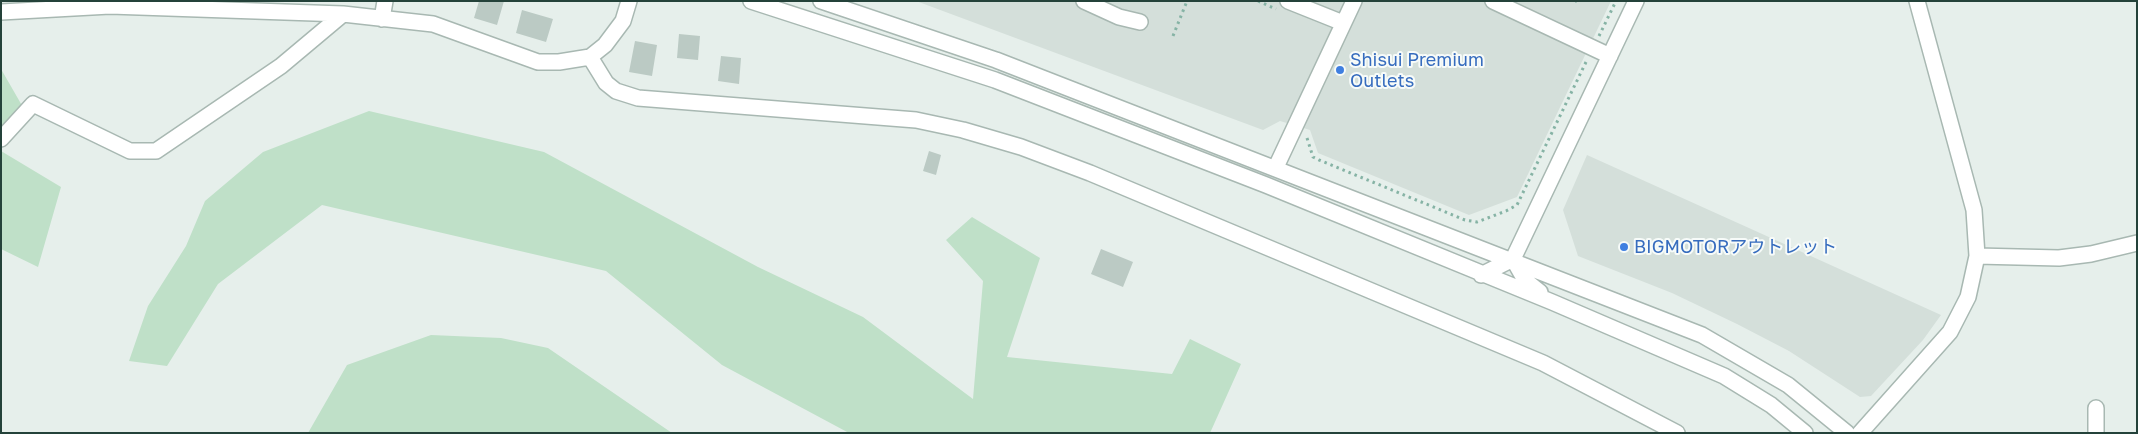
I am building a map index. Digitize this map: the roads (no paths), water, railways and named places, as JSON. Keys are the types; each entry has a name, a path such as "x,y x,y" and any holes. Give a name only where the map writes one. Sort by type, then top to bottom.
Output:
{"street":[{"path":"382,19 385,1"},
{"path":"1,12 111,4 225,5 343,14 433,24 538,62 559,62 590,57 617,32 629,1"},
{"path":"752,1 995,80 1266,185 1481,275 1552,302 1724,376 1771,405 1805,433"},
{"path":"821,1 996,60 1513,259 1702,335 1788,385 1847,433"},
{"path":"1084,1 1119,17 1140,22"},
{"path":"1288,1 1344,23"},
{"path":"1276,167 1354,1"},
{"path":"1493,1 1610,56"},
{"path":"1481,275 1513,259 1636,1"},
{"path":"1860,433 1950,332 1968,297 1977,256 1974,210 1917,1"},
{"path":"1,139 33,104 130,151 156,151 280,66 343,14"},
{"path":"590,57 595,68 611,87 616,91 638,98 916,120 963,130 1021,148 1162,203 1543,363 1677,433"},
{"path":"1977,256 2059,258 2091,254 2137,243"},
{"path":"1513,259 1525,280 1552,302"},
{"path":"2096,408 2096,433"}],"place":[{"name":"Shisui Premium Outlets","path":"1340,70"},
{"name":"BIGMOTORアウトレット","path":"1624,247"}]}
